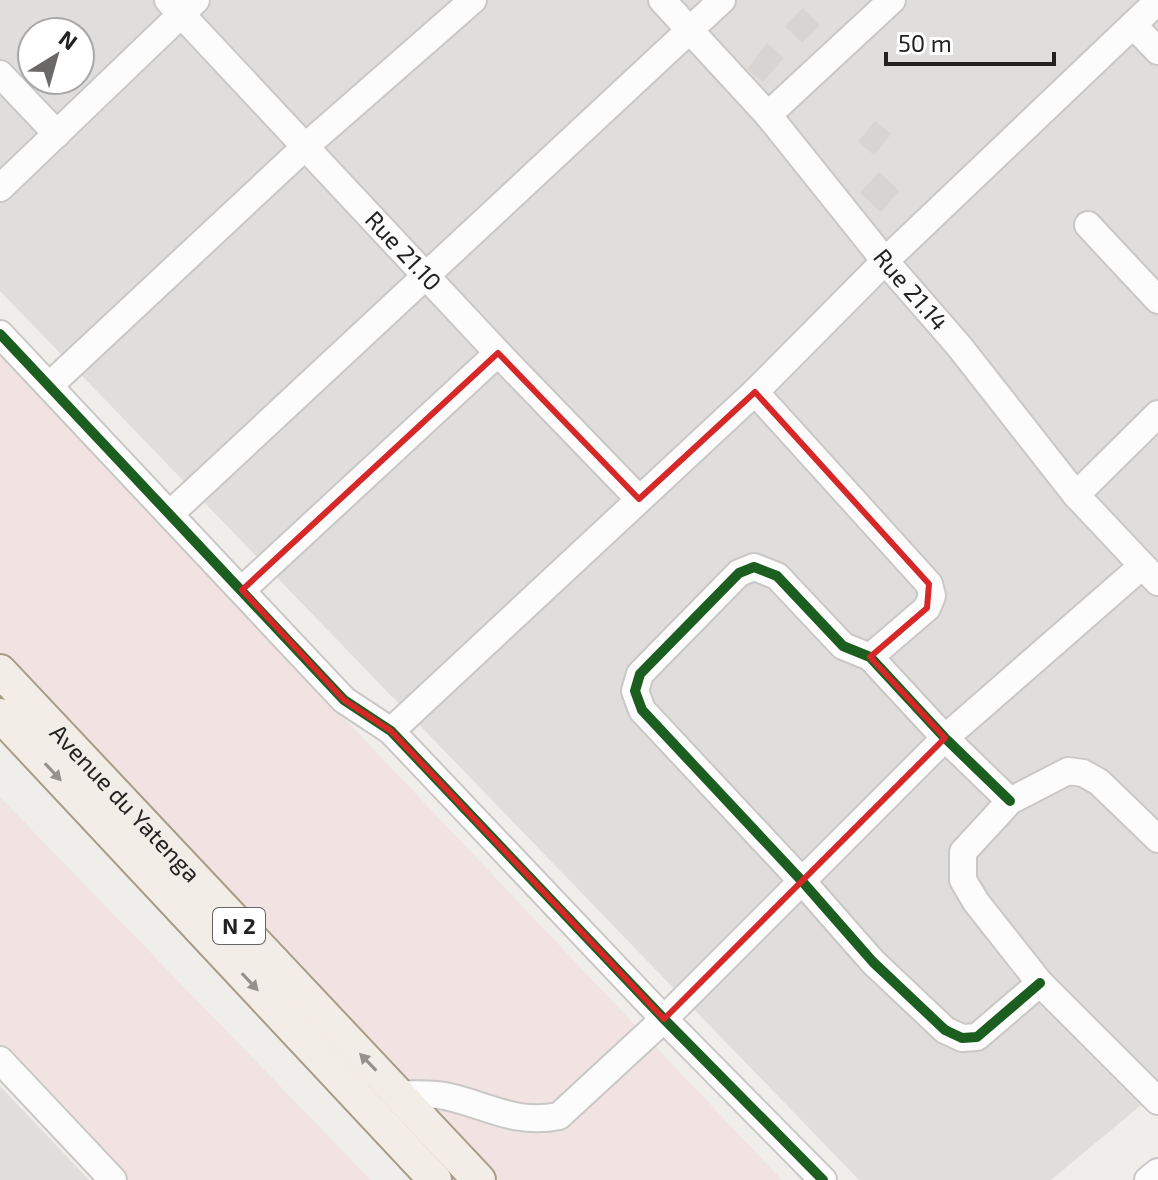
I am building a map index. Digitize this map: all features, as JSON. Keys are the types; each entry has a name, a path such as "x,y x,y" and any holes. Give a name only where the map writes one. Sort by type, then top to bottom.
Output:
{"main road":[{"name":"Avenue du Yatenga","path":"0,671 302,1016 435,1180"},
{"name":"Avenue du Yatenga","path":"0,715 302,1016 399,1094 479,1180"}],"street":[{"path":"49,386 306,146 473,0"},
{"name":"Rue 21.14","path":"662,0 768,115 885,261 959,346 1076,495 1150,574"},
{"path":"170,514 722,0"},
{"path":"768,115 892,0"},
{"path":"391,731 755,392 885,261 1158,1"},
{"path":"0,188 57,134 181,4"},
{"name":"Rue 21.10","path":"181,4 306,146 639,499"},
{"path":"1133,25 1158,51"},
{"path":"0,74 57,134"},
{"path":"1088,225 1158,300"},
{"path":"0,334 344,700 391,731 664,1019 823,1180"},
{"path":"242,590 498,353"},
{"path":"755,392 929,584 932,596 927,608 870,657"},
{"path":"1076,495 1158,414"},
{"path":"1010,801 945,738 870,657 843,646 777,576 754,567 739,573 640,674 635,691 642,710 873,962 945,1030 962,1038 977,1037 1040,983"},
{"path":"399,1094 447,1096 508,1116 540,1120 559,1116 664,1019 945,738 1150,574"},
{"path":"1158,839 1112,792 1083,773 1068,771 1010,801 963,852 963,880 976,902 1040,983 1158,1101"},
{"path":"5,1076 113,1180"},
{"path":"1148,1180 1158,1172"}],"highlighted area":[{"path":"498,353 639,499 755,392 929,584 927,608 870,657 945,738 664,1019 391,731 344,700 242,590"}],"shaded area":[{"path":"0,0 1158,0 1158,1091 1051,1180 859,1180 0,291"},
{"path":"0,355 782,1180 499,1180 0,662"},
{"path":"0,797 371,1180 128,1180 0,1046"},
{"path":"0,1086 89,1180 0,1180"}],"building":[{"path":"803,8 820,25 802,43 785,26"},
{"path":"767,43 784,58 763,82 747,69"},
{"path":"875,121 891,134 874,155 858,142"},
{"path":"879,172 899,191 881,212 860,193"}],"cycle path":[{"path":"0,334 344,700 391,731 664,1019 823,1180"},
{"path":"1010,801 945,738 870,657 843,646 777,576 754,567 739,573 640,674 635,691 642,710 873,962 945,1030 962,1038 977,1037 1040,983"}]}
